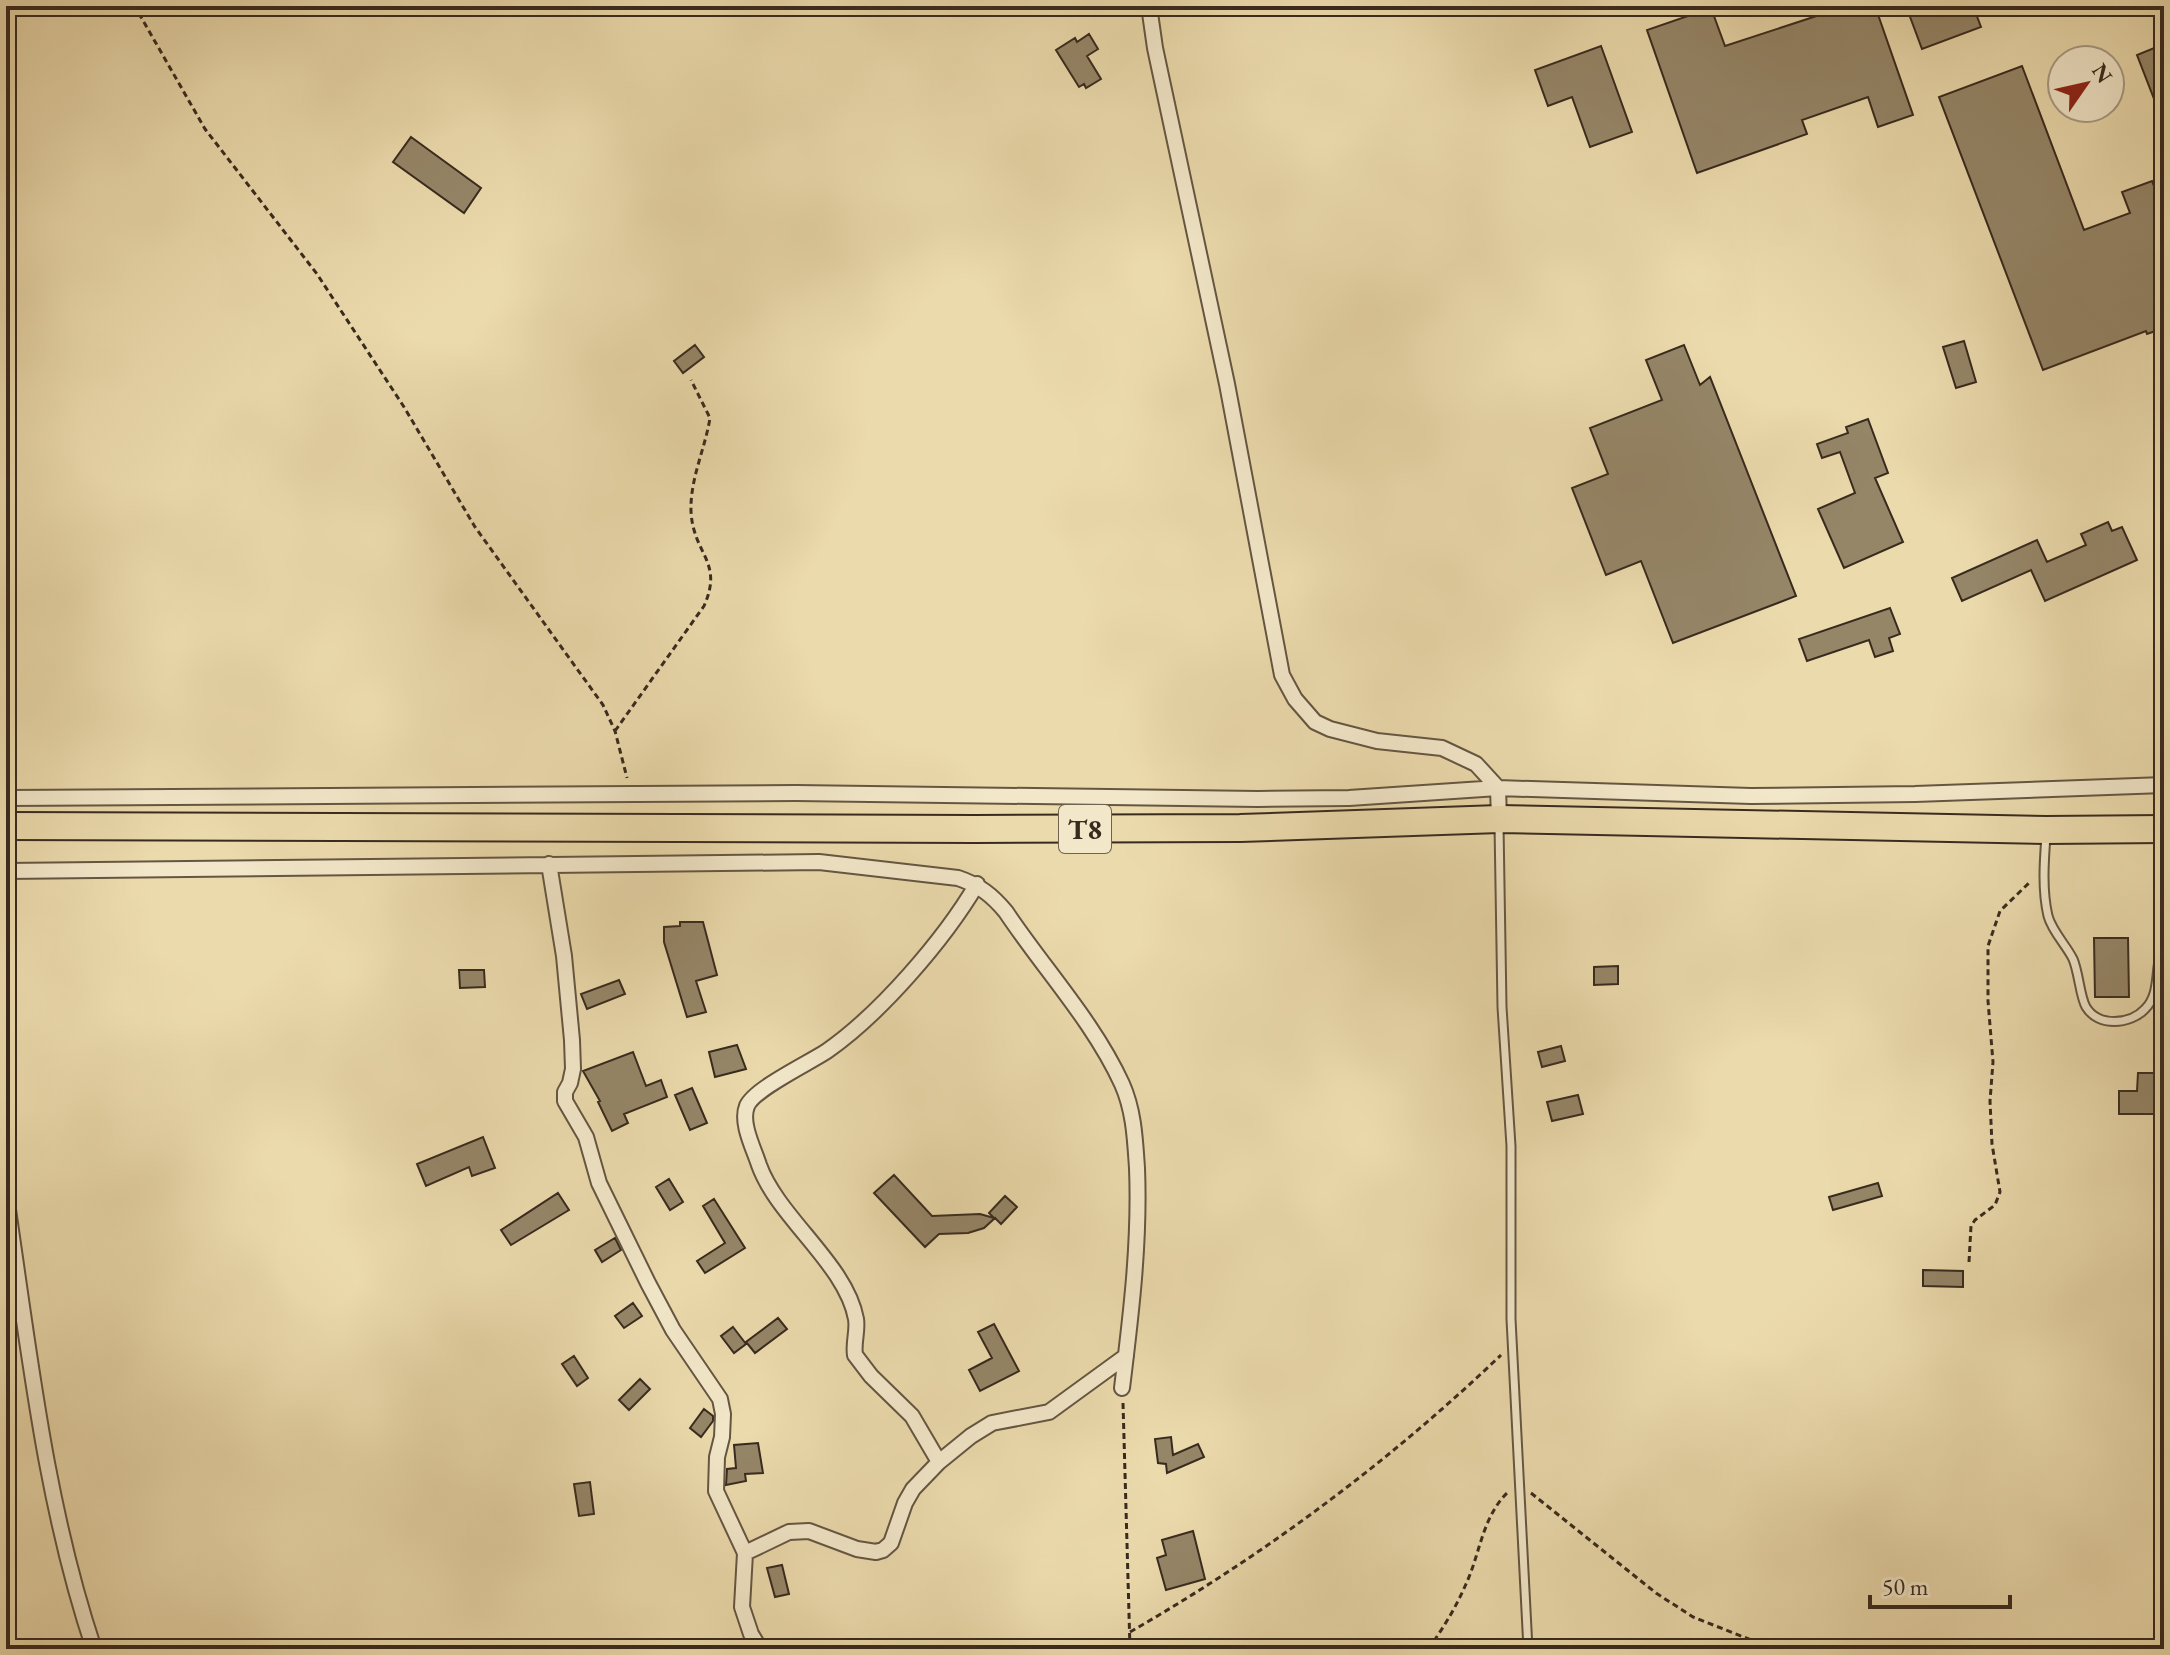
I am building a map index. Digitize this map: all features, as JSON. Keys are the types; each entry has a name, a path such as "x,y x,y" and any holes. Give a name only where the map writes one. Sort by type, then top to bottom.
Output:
{"highway":[{"name":"T8","path":"6,826 1240,828 1499,819 2046,830 2164,829"}],"street":[{"path":"1149,6 1158,63 1227,384 1282,675 1295,699 1315,722 1330,729 1377,741 1442,748 1476,764 1498,788 1499,819"},
{"path":"6,798 631,793 1030,794 1258,799 1349,798 1498,788 1751,796 2164,785"},
{"path":"6,871 819,862 958,878 977,884 994,897 1006,912 1093,1032 1123,1087 1132,1111 1138,1205 1136,1257 1122,1388"},
{"path":"549,864 564,956 572,1040 573,1069 565,1101 586,1137 599,1183 648,1283 673,1330 720,1399 723,1414 716,1491 745,1553 742,1607 760,1649"},
{"path":"939,1462 912,1416 871,1376 855,1355 856,1319 851,1305 814,1244 778,1203 762,1171 747,1128 745,1111 756,1095 828,1050 864,1020 937,940 977,884"},
{"path":"6,1196 49,1479 75,1593 94,1649"},
{"path":"745,1553 789,1532 809,1531 857,1549 883,1550 891,1543 913,1489 939,1462 992,1423 1049,1412 1126,1356"}],"lane":[{"path":"1499,819 1502,1007 1511,1146 1512,1344 1528,1649"},
{"path":"2046,830 2043,872 2049,919 2072,957 2080,978 2083,1001 2093,1014 2120,1022 2133,1019 2147,1008 2156,991 2164,946"}],"path":[{"path":"132,6 205,129 317,274 404,407 475,527 603,705 615,731 631,793"},
{"path":"615,731 704,606 711,589 712,573 698,544 691,510 694,479 710,418 691,380"},
{"path":"1969,1262 1971,1226 1995,1205 2000,1192 1992,1144 1993,1062 1988,946 2000,911 2043,872"},
{"path":"1130,1632 1199,1592 1323,1505 1429,1422 1512,1344"},
{"path":"1122,1388 1130,1649"},
{"path":"1428,1649 1467,1583 1492,1511 1519,1483 1656,1593 1693,1617 1774,1649"}],"building":[{"path":"1847,6 1875,6 1913,115 1878,127 1868,97 1802,120 1807,134 1697,173 1647,30 1711,8 1725,46"},
{"path":"1906,6 1973,6 1981,27 1922,49"},
{"path":"1089,34 1098,49 1087,56 1101,79 1086,88 1084,84 1079,87 1056,50 1075,38 1077,42"},
{"path":"2164,44 2164,122 2163,122 2137,55"},
{"path":"1601,46 1632,132 1590,147 1572,97 1548,106 1535,70"},
{"path":"2022,66 2084,230 2130,213 2122,192 2152,181 2164,212 2164,328 2147,334 2146,331 2043,370 1939,97"},
{"path":"411,137 481,188 464,213 393,162"},
{"path":"1964,341 1976,382 1956,388 1943,347"},
{"path":"695,345 704,357 683,373 674,361"},
{"path":"1684,345 1700,385 1710,377 1796,596 1673,643 1641,561 1606,575 1572,488 1608,474 1590,428 1662,400 1646,360"},
{"path":"1868,419 1888,473 1875,478 1903,542 1844,568 1818,509 1855,493 1840,452 1822,458 1817,444 1848,433 1846,427"},
{"path":"2108,522 2112,531 2122,527 2137,560 2045,601 2031,570 1962,601 1952,578 2037,540 2047,562 2086,545 2081,534"},
{"path":"1890,608 1900,634 1889,638 1893,651 1875,657 1869,640 1807,661 1799,639"},
{"path":"680,922 703,922 717,975 696,981 706,1012 687,1017 664,942 664,927 680,926"},
{"path":"2094,938 2128,938 2129,997 2095,997"},
{"path":"1618,966 1618,984 1594,985 1594,967"},
{"path":"459,970 484,970 485,987 460,988"},
{"path":"619,980 625,994 587,1009 581,994"},
{"path":"737,1045 746,1069 715,1077 709,1052"},
{"path":"1561,1046 1565,1061 1542,1067 1538,1052"},
{"path":"633,1052 646,1086 661,1080 667,1097 624,1114 628,1123 612,1131 583,1071"},
{"path":"2138,1073 2156,1073 2155,1114 2119,1114 2119,1091 2137,1091"},
{"path":"692,1088 707,1123 690,1130 675,1095"},
{"path":"1578,1095 1583,1114 1552,1121 1547,1102"},
{"path":"483,1137 495,1168 472,1176 469,1167 426,1186 417,1164"},
{"path":"894,1175 932,1216 980,1214 994,1218 989,1213 1005,1196 1017,1207 1001,1224 995,1218 984,1228 968,1233 939,1234 925,1247 874,1193"},
{"path":"669,1179 683,1202 670,1210 656,1187"},
{"path":"1878,1183 1882,1196 1833,1210 1829,1197"},
{"path":"558,1193 569,1210 511,1245 501,1230"},
{"path":"714,1199 745,1248 705,1273 697,1261 725,1243 703,1206"},
{"path":"615,1238 621,1250 602,1262 595,1250"},
{"path":"1923,1270 1963,1271 1963,1287 1923,1286"},
{"path":"633,1303 642,1316 624,1328 615,1316"},
{"path":"778,1318 787,1329 755,1353 746,1342"},
{"path":"994,1324 1019,1371 980,1391 969,1370 992,1358 978,1332"},
{"path":"733,1327 746,1344 734,1353 721,1336"},
{"path":"574,1356 588,1378 577,1386 562,1364"},
{"path":"640,1379 650,1389 629,1410 619,1400"},
{"path":"704,1409 713,1416 713,1421 701,1437 690,1428"},
{"path":"1171,1437 1173,1455 1198,1444 1204,1457 1167,1473 1166,1464 1158,1463 1155,1439"},
{"path":"758,1443 763,1473 745,1474 746,1481 726,1485 727,1469 736,1468 734,1445"},
{"path":"590,1482 594,1514 579,1516 574,1484"},
{"path":"1193,1531 1205,1579 1166,1590 1157,1558 1166,1555 1162,1540"},
{"path":"782,1565 789,1594 775,1597 767,1568"}]}
